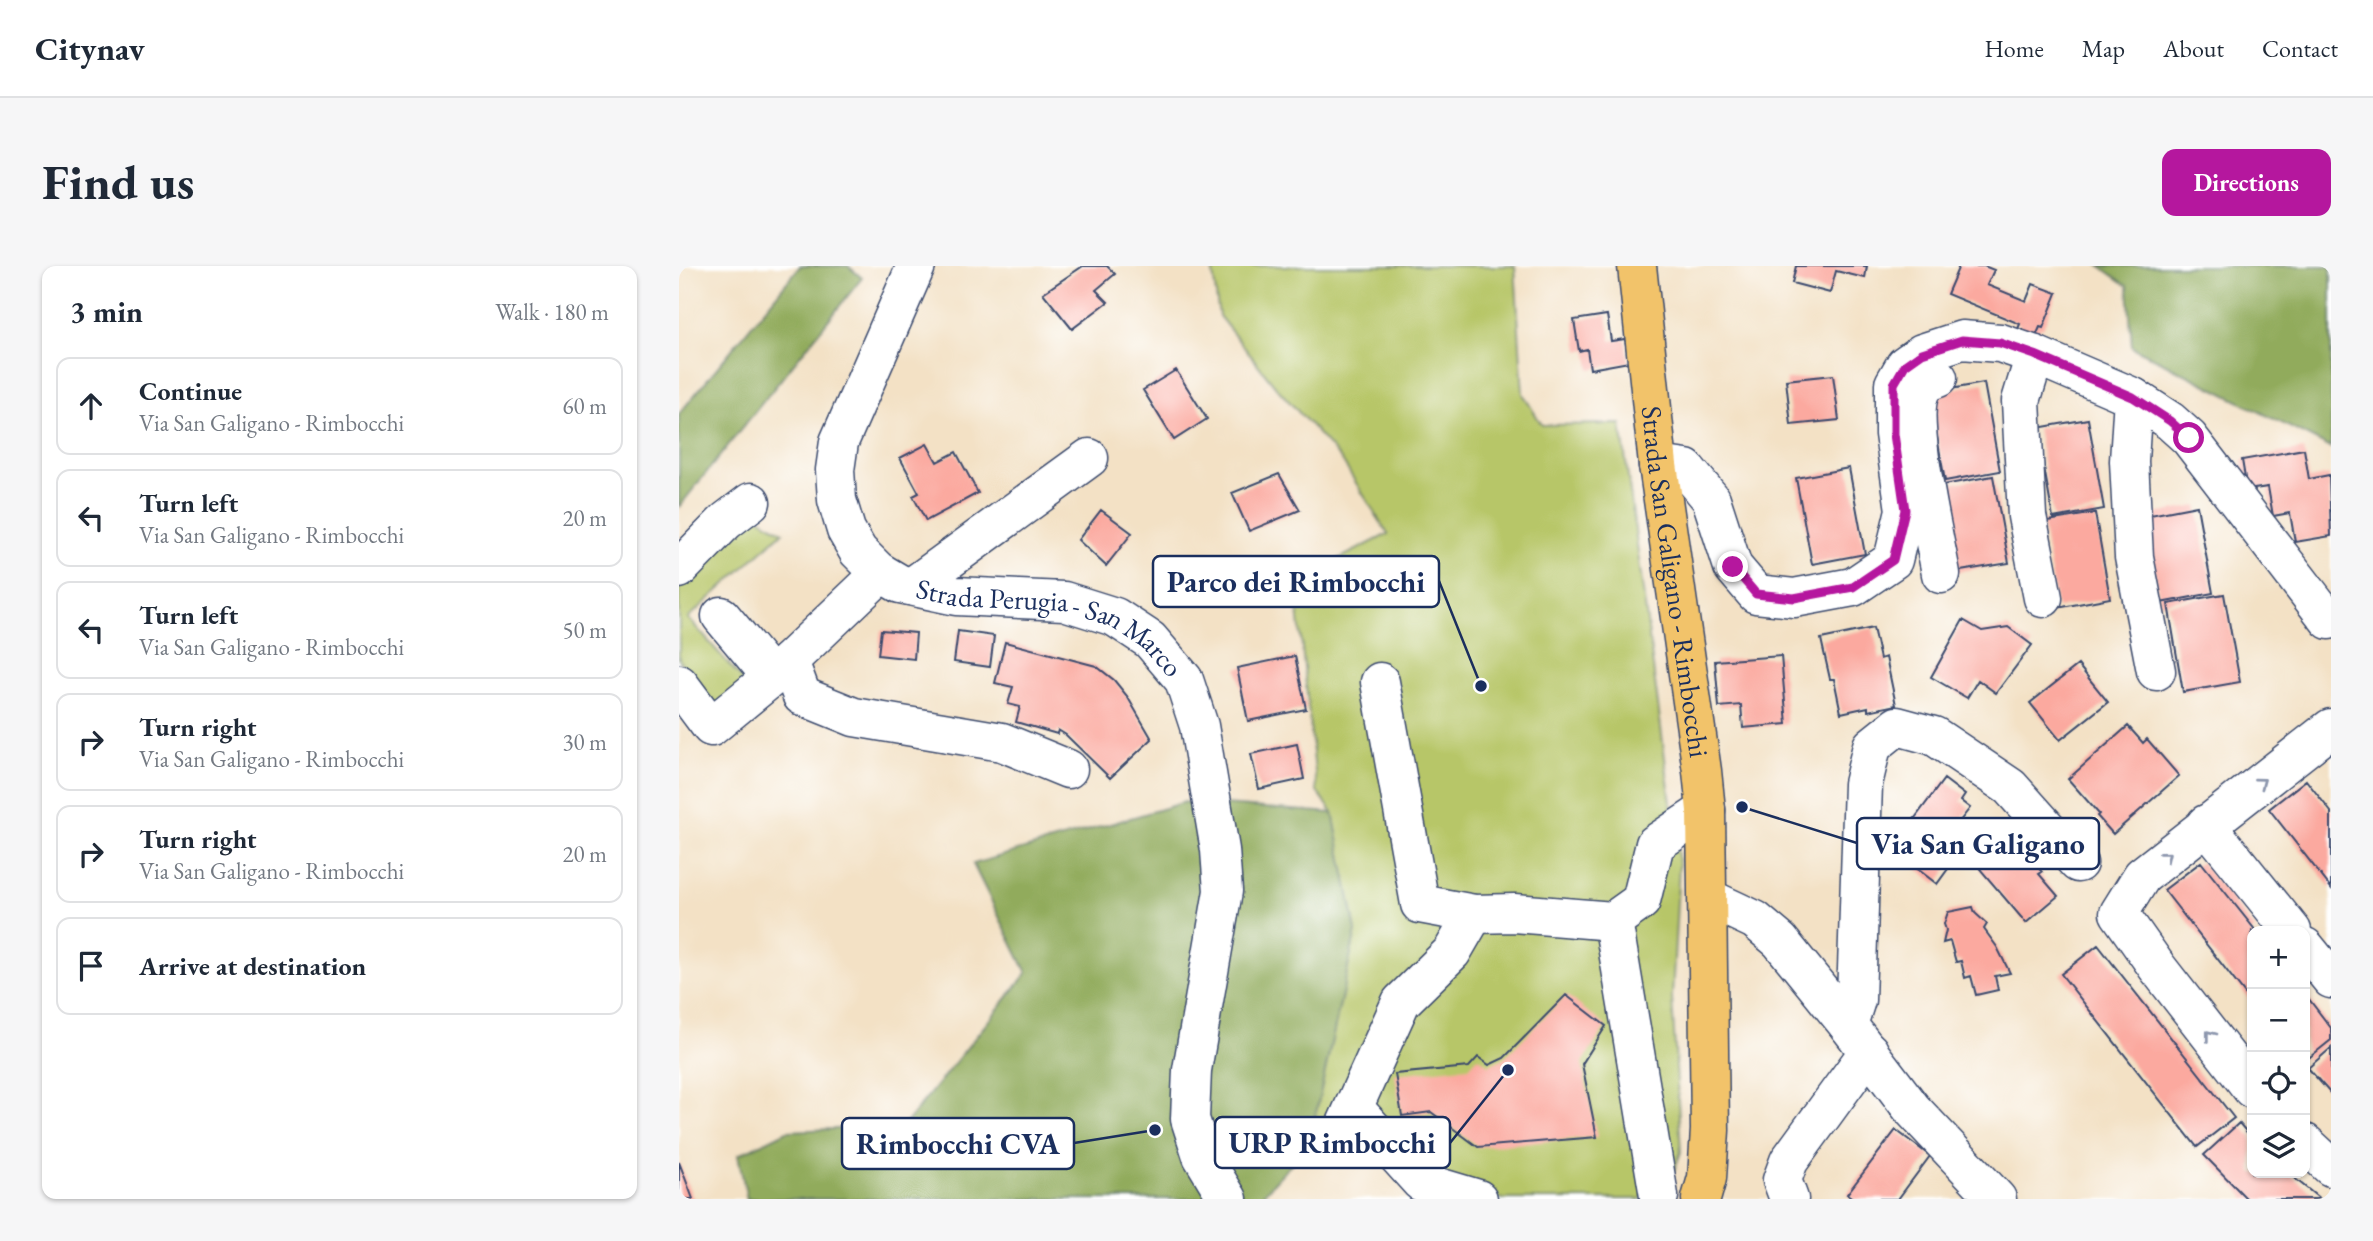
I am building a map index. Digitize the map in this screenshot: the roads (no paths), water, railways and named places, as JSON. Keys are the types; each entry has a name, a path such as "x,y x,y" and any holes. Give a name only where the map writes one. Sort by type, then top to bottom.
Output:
{"main road":[{"name":"Strada San Galigano - Rimbocchi","path":"1637,266 1658,465 1706,810 1710,1130 1707,1178 1701,1199"}],"street":[{"name":"Strada Perugia - San Marco","path":"916,266 838,442 835,470 837,500 846,530 858,551 897,580 956,596 1064,601 1115,617 1150,640 1184,680 1199,726 1220,850 1223,891 1192,1070 1190,1119 1202,1156 1228,1199"},
{"path":"1941,574 1894,384 1905,365 1922,353 1962,340 2000,343 2133,397 2170,421 2189,438 2329,620"},
{"path":"2035,355 2021,401 2027,516 2043,598"},
{"path":"1658,465 1686,469 1711,499 1733,567 1756,594 1794,598 1853,587 1893,560 1905,510 1905,434 1920,392 1928,382 1938,379"},
{"path":"2133,397 2129,461 2134,557 2157,671"},
{"path":"679,684 711,727 780,669 897,580 1089,458"},
{"path":"679,569 726,521 751,502"},
{"path":"721,616 780,669 802,696 854,717 1002,742 1069,769"},
{"path":"1380,682 1420,904 1474,914 1514,913 1613,921 1641,901 1655,844 1706,810"},
{"path":"1789,1199 1782,1180 1789,1161 1859,1038 1856,1000 1863,784 1872,746 1897,726 1934,736 2010,787 2078,863"},
{"path":"2247,1082 2157,967 2119,913 2142,876 2206,824 2325,745"},
{"path":"2206,824 2288,926"},
{"path":"1708,898 1755,920 1780,940 1912,1109 1997,1199"},
{"path":"1474,914 1452,952 1401,1002 1347,1122 1421,1182 1478,1199"},
{"path":"1613,921 1660,1196"},
{"path":"2310,953 2331,979"},
{"path":"2310,1148 2331,1167"}],"place":[{"name":"Parco dei Rimbocchi","path":"1481,686"},
{"name":"Via San Galigano","path":"1742,807"},
{"name":"URP Rimbocchi","path":"1508,1070"},
{"name":"Rimbocchi CVA","path":"1155,1130"}]}
